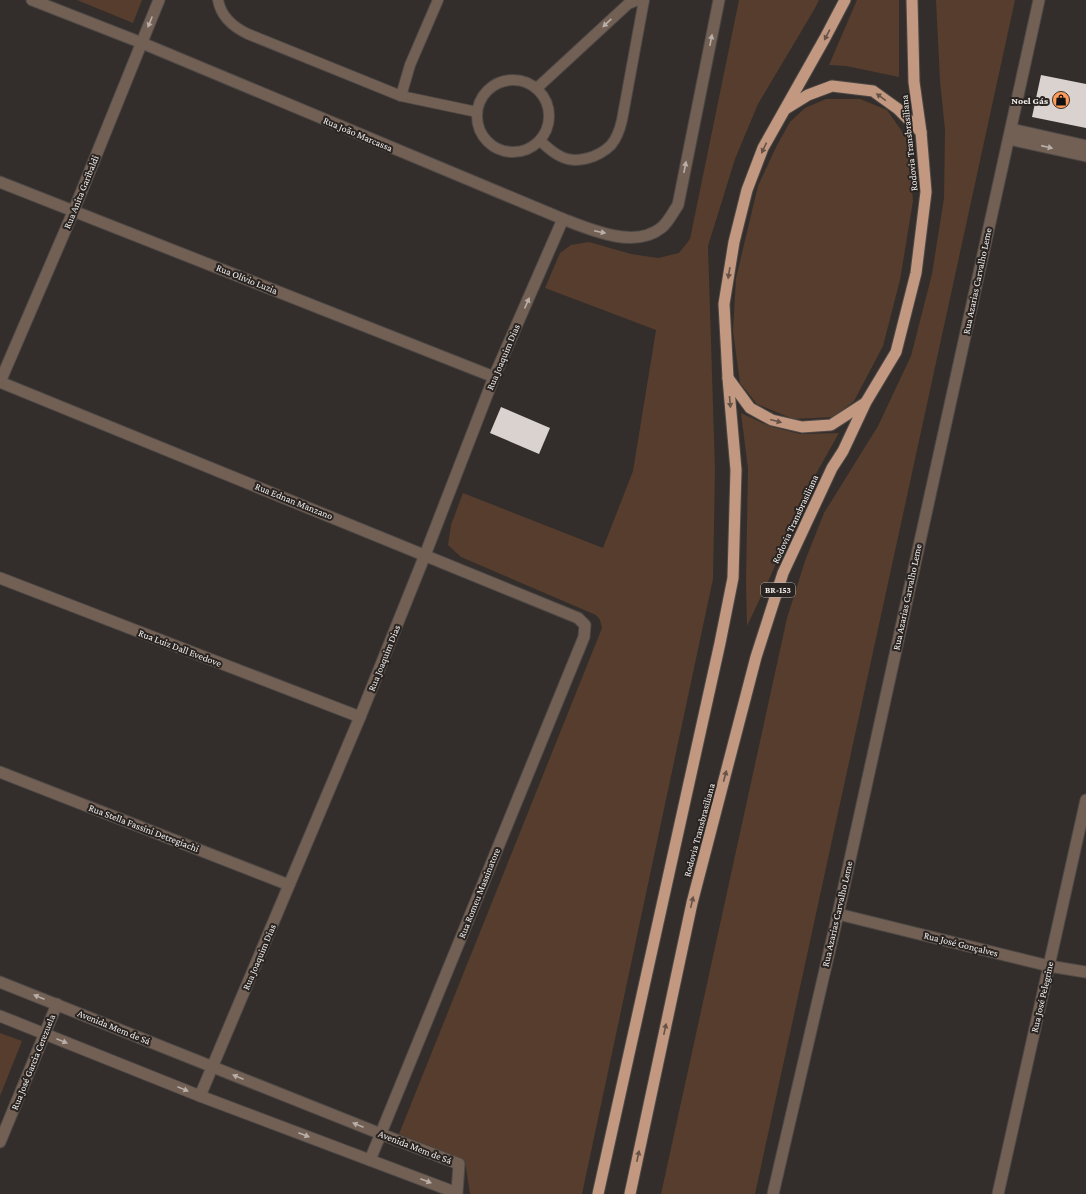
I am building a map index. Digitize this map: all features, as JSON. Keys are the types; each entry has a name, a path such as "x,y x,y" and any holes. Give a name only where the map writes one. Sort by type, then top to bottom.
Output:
{"highway":[{"name":"Rodovia Transbrasiliana","path":"598,1194 733,578 736,470 728,378 724,304 734,242 747,190 763,148 826,38 845,0"},
{"name":"Rodovia Transbrasiliana","path":"630,1194 692,903 756,657 783,573 832,468 843,451 866,402 896,352 916,273 926,192 921,132 914,82 912,0"},
{"path":"784,110 808,95 832,86 873,91 898,109 921,132"},
{"path":"728,378 750,408 772,420 802,427 831,425 866,402"}],"street":[{"name":"Rua João Marcassa","path":"32,0 142,43 563,219 593,230 624,237 645,237 662,228 678,205 719,0"},
{"name":"Rua Anita Garibaldi","path":"0,382 74,210 159,0"},
{"name":"Rua Azarias Carvalho Leme","path":"773,1194 838,914 1039,0"},
{"path":"1010,134 1086,146"},
{"path":"1010,134 1086,156"},
{"name":"Rua Olívio Luzia","path":"0,182 494,377"},
{"name":"Rua Joaquim Dias","path":"200,1096 360,717 494,377 563,219"},
{"name":"Rua Ednan Manzano","path":"0,382 578,618 586,625"},
{"name":"Rua Luiz Dall Evedove","path":"0,578 360,717"},
{"name":"Rua Romeu Massinatore","path":"370,1160 584,637 586,625"},
{"name":"Rua Stella Fassini Detregiachi","path":"0,772 289,885"},
{"name":"Rua José Pelegrine","path":"998,1194 1086,800"},
{"name":"Rua José Gonçalves","path":"838,914 1049,966 1086,972"},
{"name":"Avenida Mem de Sá","path":"0,982 459,1164 457,1194 200,1096 0,1016"},
{"name":"Rua José Garcia Cerezuela","path":"0,1142 57,1004"}],"lane":[{"path":"218,0 219,6 226,18 236,28 401,96 477,112"},
{"path":"401,96 410,65 438,0"},
{"path":"537,88 628,4 638,0"},
{"path":"540,141 560,156 574,160 588,158 600,153 611,145 618,133 622,120 644,0"},
{"path":"516,80 527,82 537,88 545,98 549,108 550,120 547,131 540,141 530,148 519,152 508,152 497,148 488,142 481,133 477,123 477,112 480,101 486,92 494,85 504,81 516,80"}],"shaded area":[{"path":"77,0 142,0 133,23"},
{"path":"739,0 819,0 758,104 735,159 708,246 715,470 713,579 582,1194 470,1194 465,1161 399,1134 602,628 600,620 596,615 461,557 448,545 451,525 463,493 603,548 633,471 656,330 545,288 560,253 571,245 589,242 631,254 658,258 679,253 690,239"},
{"path":"857,0 899,0 899,77 846,66 829,65"},
{"path":"936,0 1015,0 755,1194 661,1194 787,618 805,561 824,513 878,426 911,356 932,274 944,198 945,130 940,81"},
{"path":"826,99 860,99 887,110 908,140 913,201 900,280 883,346 854,401 834,417 793,419 757,404 740,383 733,331 736,278 758,186 777,145 790,122 805,108"},
{"path":"741,413 769,426 800,434 839,433 813,479 747,626 746,582 748,469"},
{"path":"0,1033 22,1041 0,1096"}],"building":[{"name":"Noel Gás","path":"1041,75 1086,84 1086,128 1032,117"},
{"path":"501,407 550,428 539,454 490,433"}],"place":[{"name":"Noel Gás","path":"1061,100"}]}
